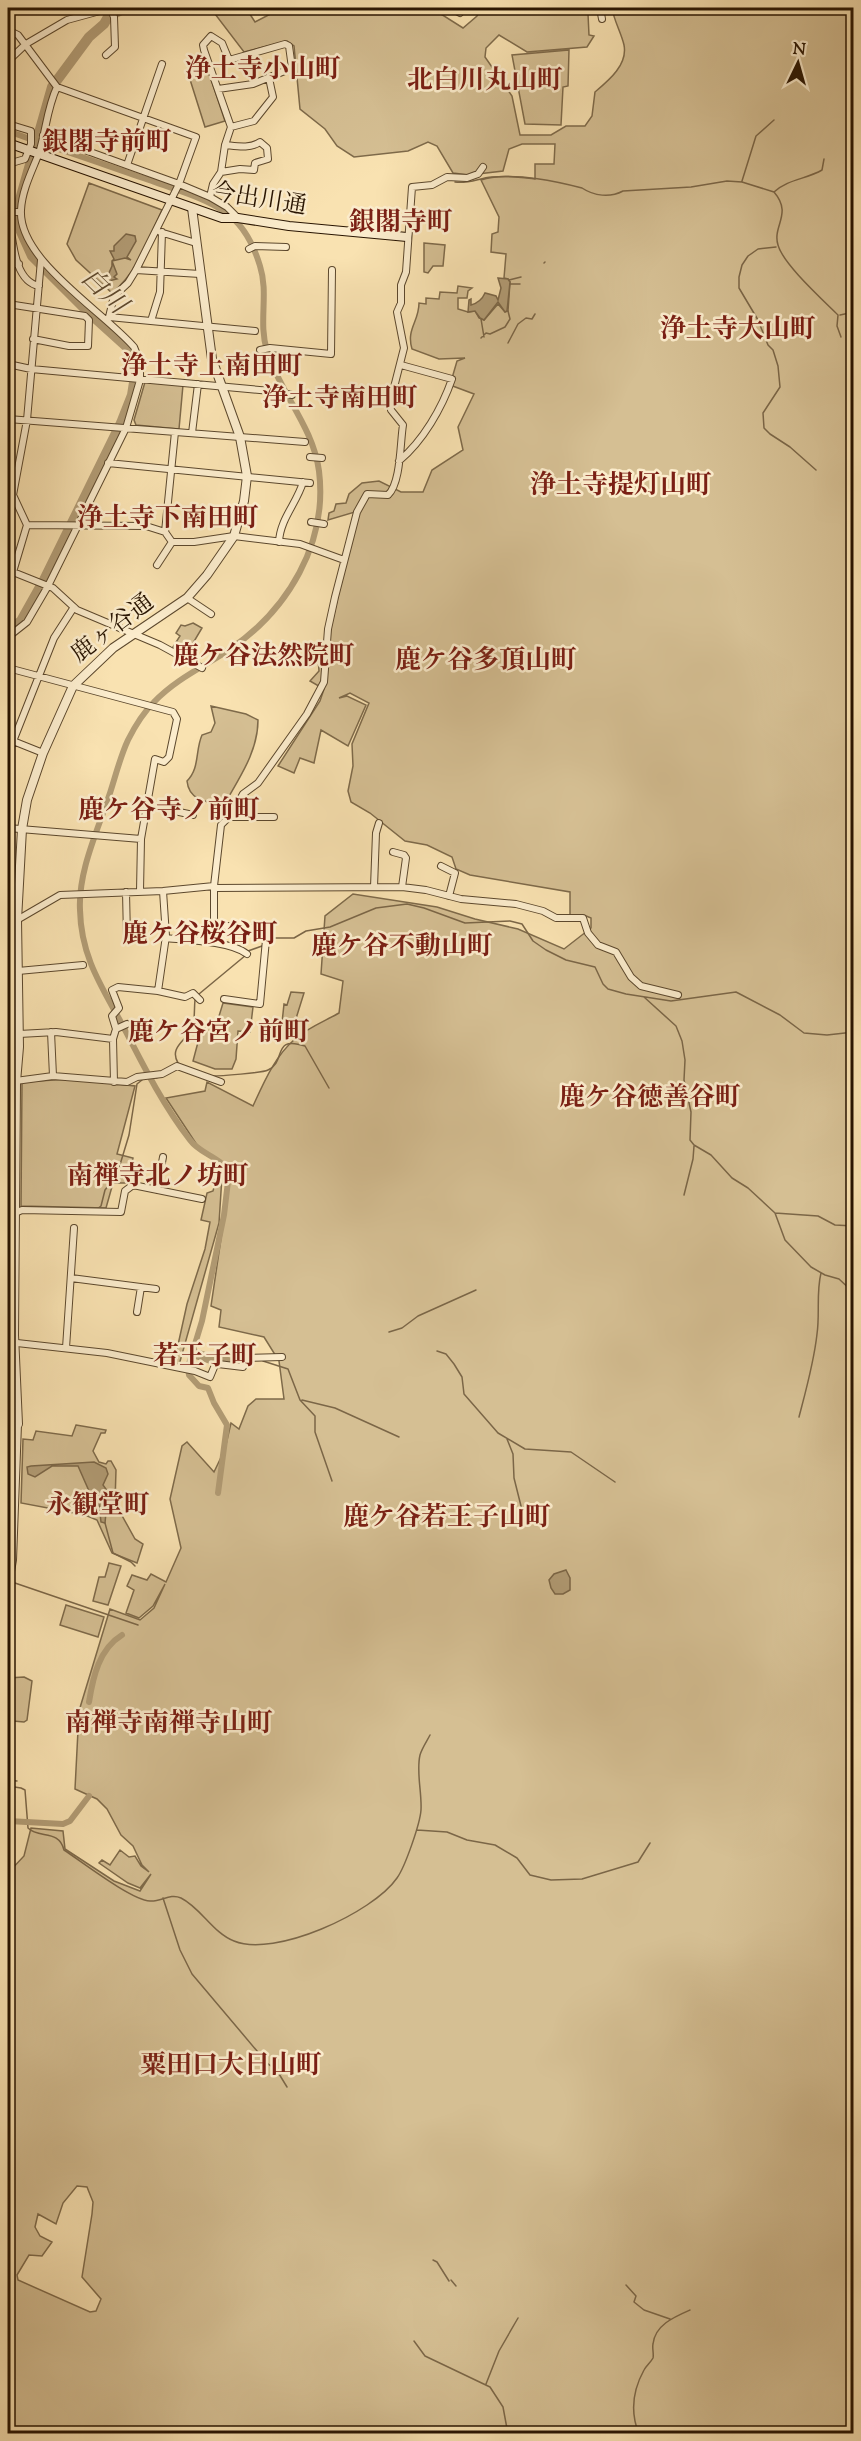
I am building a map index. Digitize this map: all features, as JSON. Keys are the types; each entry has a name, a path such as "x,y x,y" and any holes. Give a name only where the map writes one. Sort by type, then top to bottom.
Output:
{"main road":[{"name":"今出川通","path":"8,143 222,218 233,217 280,225 407,237"}],"street":[{"path":"451,8 460,13 463,8"},
{"path":"600,8 602,19"},
{"path":"8,61 26,44 67,20 111,11 115,51 106,56"},
{"path":"8,30 18,35 26,44 55,85 196,137 177,188 136,270 114,296 108,319"},
{"path":"210,197 213,184 221,172 225,145 231,127 218,89 203,45 211,36 222,43 230,60 285,44 289,46 292,68 252,84 218,89"},
{"path":"127,165 162,64"},
{"path":"231,127 254,121 273,97 269,78"},
{"path":"8,637 27,622 72,525 108,463 124,428 140,362 134,348 108,319 41,264 24,228 20,212 24,193 34,152 43,135 55,85"},
{"path":"8,124 31,131 34,152"},
{"path":"43,135 127,165 177,188 210,197 227,207 233,217"},
{"path":"221,172 240,169 254,170 255,163 268,159 267,148 260,142 244,147 225,145"},
{"path":"34,152 25,159 8,164 11,174 8,212 12,241 25,279 39,286"},
{"path":"224,999 260,1004 267,929 214,925 214,887 221,825 243,794 258,783 305,717 324,682 328,629 344,560 363,498 367,494 388,495 392,492 399,461 403,425 391,410 390,403 401,365 404,342 397,312 401,303 401,285 406,272 412,187 432,185 447,177 467,178 478,174 483,167"},
{"name":"鹿ヶ谷通","path":"18,1424 11,1342 11,1279 15,1212 11,1177 12,1082 19,1034 17,920 22,829 27,800 43,753 73,686 98,661 134,633 188,598 234,536 244,501 246,477 240,437 212,359 192,208"},
{"path":"8,212 20,212"},
{"path":"154,230 196,243"},
{"path":"151,321 160,292 162,232"},
{"path":"252,247 286,247"},
{"path":"8,264 19,264"},
{"path":"41,264 27,420 10,495 27,525 10,572 44,584 74,607 92,617 134,633 200,667"},
{"path":"136,270 200,274"},
{"path":"264,349 331,354 332,270"},
{"path":"8,304 85,316 89,320 88,346 69,346 33,339"},
{"path":"108,319 255,331"},
{"path":"8,364 31,369 289,394"},
{"path":"399,461 415,446 425,431 452,379 401,365"},
{"path":"192,433 198,384"},
{"path":"8,419 305,442"},
{"path":"171,542 165,532 175,432"},
{"path":"108,463 306,482 280,528 279,542"},
{"path":"27,525 146,526 165,532"},
{"path":"171,542 194,542 234,536 312,548 344,560"},
{"path":"157,565 171,542"},
{"path":"188,598 211,614"},
{"path":"8,754 10,740 54,638 74,607"},
{"path":"8,668 173,712 177,719 169,758 164,762 155,759 141,839 140,891"},
{"path":"10,740 43,753"},
{"path":"147,805 193,815"},
{"path":"228,817 274,817"},
{"path":"374,887 376,833 379,823"},
{"path":"8,828 141,839"},
{"path":"393,852 404,855 406,858 402,887"},
{"path":"441,866 455,873 449,896"},
{"path":"8,923 17,920 55,896 81,893 214,887 289,886 315,889 402,887 449,896 516,904 543,911 556,918 583,918 588,933 597,945 616,952 631,976 641,986 678,995"},
{"path":"158,991 165,938 163,891"},
{"path":"126,892 127,937"},
{"path":"8,899 18,897"},
{"path":"165,938 193,940 238,948 246,954"},
{"path":"18,971 83,965"},
{"path":"114,1082 113,1039 122,1026 112,1016 119,1008 112,994 115,988 158,991 185,997 193,993 199,997"},
{"path":"19,1034 51,1032 113,1039"},
{"path":"51,1032 53,1076"},
{"path":"12,1082 53,1076 126,1082 137,1077 162,1074 177,1066 221,1082"},
{"path":"157,1190 163,1157"},
{"path":"8,1216 21,1210 121,1212 125,1191 132,1185 202,1199"},
{"path":"66,1348 74,1228"},
{"path":"71,1278 156,1289"},
{"path":"136,1312 141,1287"},
{"path":"11,1342 107,1353 188,1370 210,1377 214,1365 243,1367 248,1358 282,1357"},
{"path":"8,1424 18,1424 9,1584"},
{"path":"8,1461 16,1461"}],"shaded area":[{"path":"246,8 255,22 282,8 409,8 416,14 441,14 463,28 477,16 481,8 586,8 589,35 594,36 587,47 527,52 499,35 486,48 485,57 512,96 520,135 551,135 566,126 585,126 592,116 595,92 611,78 620,66 624,45 612,8 853,8 853,2433 8,2433 8,1873 24,1856 31,1828 63,1831 65,1849 114,1881 140,1891 151,1874 140,1888 128,1883 99,1863 102,1860 110,1865 120,1850 129,1857 135,1856 141,1866 149,1872 142,1865 133,1846 121,1835 107,1809 97,1799 75,1789 79,1711 110,1609 140,1620 154,1608 165,1584 153,1606 139,1618 126,1613 134,1590 127,1586 132,1575 147,1580 151,1574 166,1582 181,1548 170,1499 182,1446 187,1442 214,1472 225,1449 231,1423 239,1429 248,1406 256,1399 284,1399 279,1361 264,1337 219,1327 221,1310 211,1306 231,1171 197,1145 166,1098 205,1091 207,1082 253,1106 271,1070 288,1046 305,1031 339,1013 343,981 321,974 325,916 353,894 437,907 518,929 564,949 591,928 591,918 584,915 570,916 570,892 470,875 456,869 452,857 427,845 405,841 370,813 351,802 348,791 353,766 352,744 369,703 350,693 339,698 347,696 366,705 348,746 321,730 314,763 300,758 294,773 278,766 320,701 324,689 310,681 319,671 318,658 330,631 358,511 328,520 329,513 334,511 336,504 346,503 349,494 362,483 379,481 401,492 423,492 432,470 463,450 458,427 474,394 450,385 457,361 465,358 439,359 412,349 411,336 419,303 426,304 426,298 439,299 440,292 457,293 458,286 472,288 468,291 467,298 458,298 458,309 468,312 475,311 479,318 484,320 498,304 505,312 508,311 510,282 504,278 506,254 491,252 492,234 498,232 499,217 481,180 501,177 535,179 535,164 554,164 555,144 522,144 509,149 503,171 469,175 453,173 437,146 428,142 408,151 354,157 337,146 325,129 300,109 294,46 287,41 244,52 215,14","holes":["77,2186 87,2187 93,2202 82,2277 101,2299 96,2311 90,2312 18,2280 17,2275 29,2255 42,2256 52,2242 40,2236 35,2227 38,2214 56,2224 63,2203"]},
{"path":"569,50 568,86 563,87 561,125 525,124 512,55"},
{"path":"206,64 225,121 205,127 187,70"},
{"path":"89,183 162,210 136,265 112,293 76,260 67,244"},
{"path":"126,234 135,236 136,241 127,257 131,260 125,258 112,261 114,259 110,251 114,251 114,246"},
{"path":"424,243 445,245 443,266 433,266 428,273 424,272"},
{"path":"112,261 117,274 114,277 117,279 105,282 112,266"},
{"path":"498,278 508,279 510,282 507,311 505,312 498,302 484,320 475,311 468,312 469,300 471,299 471,305 476,303 485,293 496,296 498,300 501,288"},
{"path":"145,382 183,385 179,429 136,425 134,420"},
{"path":"193,623 202,628 186,655 173,647 180,636 176,633 181,625"},
{"path":"211,706 246,714 258,720 251,754 224,805 195,797 188,788 187,781 196,765 202,735 211,732 215,723"},
{"path":"291,992 304,993 294,1025 282,1023 284,1004 287,1005"},
{"path":"223,1003 253,1007 250,1032 238,1031 236,1059 232,1069 215,1069 193,1061 202,1027 216,1026"},
{"path":"70,1079 135,1086 117,1154 133,1158 127,1183 113,1183 106,1208 21,1206 22,1082"},
{"path":"215,1167 222,1176 219,1223 179,1365 174,1363 187,1304 205,1249 210,1222 201,1220 207,1193 213,1191 216,1180 212,1178"},
{"path":"76,1425 106,1430 105,1433 101,1433 93,1451 99,1462 106,1464 111,1461 116,1470 115,1503 135,1539 143,1544 137,1563 112,1553 97,1520 85,1515 21,1503 23,1439 33,1440 36,1431 72,1436"},
{"path":"94,1462 106,1468 108,1474 103,1485 108,1492 105,1523 101,1522 99,1505 93,1500 78,1466 52,1466 35,1477 28,1474 27,1467 31,1466"},
{"path":"109,1563 121,1566 108,1605 93,1601 99,1577 105,1577"},
{"path":"566,1570 570,1578 570,1590 563,1594 555,1594 549,1580 554,1574"},
{"path":"66,1605 104,1617 98,1637 60,1625"},
{"path":"24,1677 32,1681 27,1720 13,1721 8,1716 8,1678"}],"waterway":[{"name":"白川","path":"8,631 21,621 44,580 121,423 132,395 135,376 135,367 128,348 32,256 18,225 17,210 52,87 89,37 104,24 108,17 123,9 137,8"},
{"name":"白川","path":"211,8 223,8"},
{"path":"742,181 756,136 774,120"},
{"path":"8,131 30,139"},
{"path":"46,145 199,198 225,212 237,223 251,243 263,277 263,329 267,351 310,439 319,471 320,498 317,524 300,572 286,595 250,634 162,694 133,730 122,753 89,852 80,896 84,942 100,985 171,1113 194,1145 221,1163 229,1173 224,1215 202,1321 188,1367 189,1375 199,1386 208,1388 227,1425 218,1493"},
{"path":"774,192 785,184 822,170 824,159"},
{"path":"455,182 492,177 526,177 607,195 623,191 691,187 727,181 742,182 774,192 782,207 777,238 781,253 804,282 838,315 837,326 841,337"},
{"path":"776,247 758,249 748,256 742,265 739,277 739,288 758,320 778,366 780,387 763,413 764,428 816,470"},
{"path":"509,280 521,277"},
{"path":"510,284 520,284"},
{"path":"481,338 486,333 490,334 505,327 510,319 508,311"},
{"path":"840,315 854,312"},
{"path":"508,343 518,324 526,318 532,319 535,314"},
{"path":"481,319 484,337"},
{"path":"272,938 294,938 306,931 330,927 376,908 407,904 465,923 510,921 522,924 533,941 546,950 566,960 595,967 608,989 671,1001 736,992 780,1015 804,1033 827,1035 854,1032"},
{"path":"248,951 262,946"},
{"path":"199,994 246,955"},
{"path":"644,997 676,1026 682,1041 685,1060 684,1080 691,1112 690,1140 694,1145 711,1155 732,1178 748,1188 775,1213 818,1216 835,1225 854,1226"},
{"path":"178,1063 177,1047 188,1035 193,1025 195,1000"},
{"path":"212,1076 268,1070 274,1066 283,1047 294,1044 305,1046 329,1088"},
{"path":"156,1078 168,1074"},
{"path":"97,1209 101,1206 105,1190 119,1168 129,1135 137,1084 142,1080"},
{"path":"684,1195 694,1146"},
{"path":"775,1213 785,1240 811,1267 825,1275 839,1279 854,1293"},
{"path":"799,1417 816,1344 821,1273"},
{"path":"389,1332 402,1328 418,1316 476,1290"},
{"path":"437,1351 446,1354 454,1364 462,1377 464,1394 498,1433 525,1449 571,1452 615,1482"},
{"path":"193,1353 214,1360 241,1364"},
{"path":"263,1361 288,1369 300,1400 315,1416 315,1432 332,1481"},
{"path":"302,1400 335,1408 399,1437"},
{"path":"507,1439 513,1454 514,1478 523,1514"},
{"path":"105,1523 113,1553 135,1566"},
{"path":"12,1582 138,1625"},
{"path":"89,1702 98,1664 108,1648 122,1635"},
{"path":"8,1786 25,1790 28,1828 58,1839 64,1850 119,1887 150,1901 181,1898 220,1932 234,1941 252,1945 273,1943 297,1938 345,1918 367,1905 397,1878 408,1855 420,1816 419,1762 421,1752 430,1735"},
{"path":"8,1780 17,1781"},
{"path":"8,1821 63,1824 70,1821 89,1796"},
{"path":"417,1830 447,1832 467,1840 495,1845 517,1858 530,1875 551,1880 582,1879 638,1862 650,1843"},
{"path":"163,1898 180,1950 192,1974 268,2064 276,2069 287,2087"},
{"path":"281,2074 303,2060"},
{"path":"433,2260 437,2262 449,2281"},
{"path":"451,2280 456,2286"},
{"path":"626,2285 636,2296 634,2302 644,2310 670,2319"},
{"path":"639,2434 634,2418 635,2393 644,2370 653,2358 653,2346 657,2332 666,2322 690,2310"},
{"path":"486,2384 499,2351 518,2318"},
{"path":"414,2341 425,2356 490,2387 503,2407 508,2434"}],"district":[{"name":"浄土寺小山町","path":"263,70"},
{"name":"北白川丸山町","path":"485,81"},
{"name":"銀閣寺前町","path":"107,143"},
{"name":"銀閣寺町","path":"401,223"},
{"name":"浄土寺大山町","path":"738,330"},
{"name":"浄土寺上南田町","path":"212,367"},
{"name":"浄土寺南田町","path":"340,399"},
{"name":"浄土寺提灯山町","path":"621,486"},
{"name":"浄土寺下南田町","path":"168,519"},
{"name":"鹿ケ谷法然院町","path":"264,657"},
{"name":"鹿ケ谷多頂山町","path":"486,661"},
{"name":"鹿ケ谷寺ノ前町","path":"169,811"},
{"name":"鹿ケ谷桜谷町","path":"200,935"},
{"name":"鹿ケ谷不動山町","path":"402,947"},
{"name":"鹿ケ谷宮ノ前町","path":"219,1033"},
{"name":"鹿ケ谷徳善谷町","path":"650,1098"},
{"name":"南禅寺北ノ坊町","path":"158,1177"},
{"name":"若王子町","path":"205,1357"},
{"name":"永観堂町","path":"98,1506"},
{"name":"鹿ケ谷若王子山町","path":"447,1518"},
{"name":"南禅寺南禅寺山町","path":"169,1724"},
{"name":"粟田口大日山町","path":"231,2066"}]}
